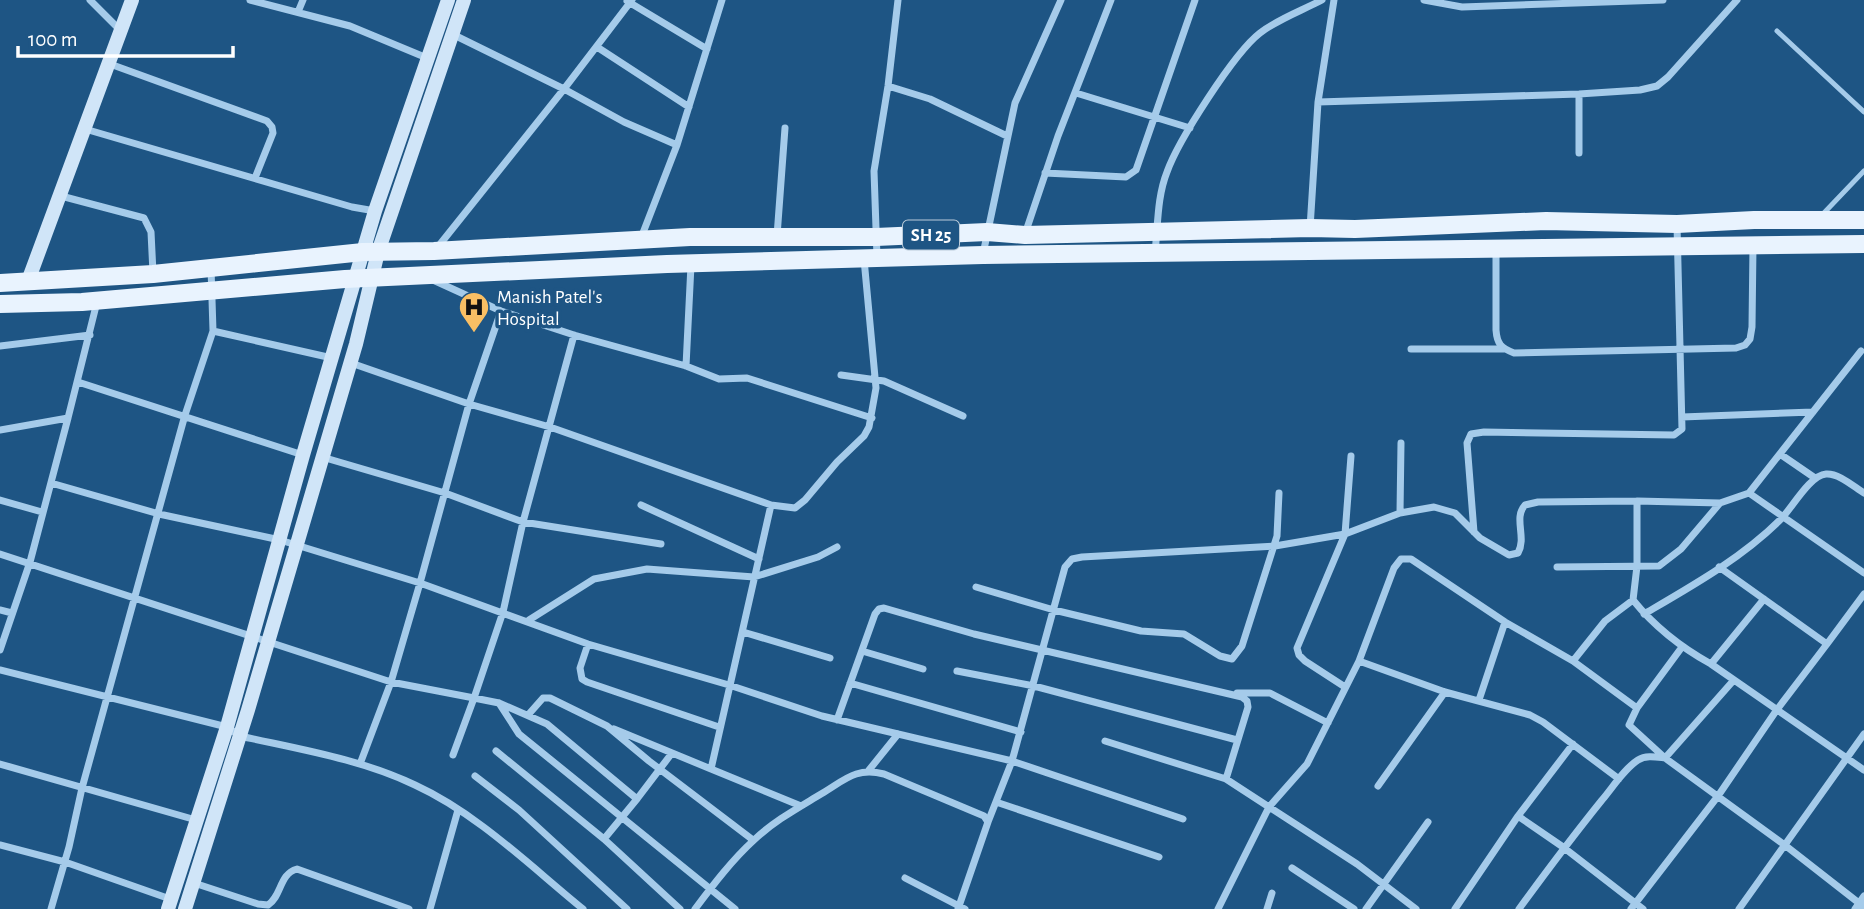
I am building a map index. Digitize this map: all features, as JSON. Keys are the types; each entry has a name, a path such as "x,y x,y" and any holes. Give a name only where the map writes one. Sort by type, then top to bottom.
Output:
{"main road":[{"path":"1838,244 1839,220"},
{"name":"SH 25","path":"0,283 153,274 370,252 640,242 690,237 876,237 987,232 1025,235 1355,229 1546,221 1677,224 1864,220"},
{"path":"0,304 97,301 355,278 691,263 983,255 1864,244"}],"street":[{"path":"89,0 121,31"},
{"path":"28,281 132,0"},
{"path":"250,0 350,26 428,58"},
{"path":"298,12 303,0"},
{"path":"0,845 65,862 170,904 186,907 240,736 350,363 373,278 370,252 375,211 448,0"},
{"path":"170,904 227,727 355,278 370,252 464,0"},
{"path":"640,242 677,145 722,0"},
{"path":"350,363 469,404 550,427 771,505 789,509 800,505 864,436 872,418 875,379 870,258 876,237 874,171 898,0"},
{"path":"983,255 1015,103 1061,0"},
{"path":"1025,235 1045,173 1111,0"},
{"path":"1045,173 1126,177 1132,175 1195,0"},
{"path":"1155,253 1162,187 1167,171 1190,128 1246,46 1258,35 1322,0"},
{"path":"1310,228 1318,102 1334,0"},
{"path":"1424,0 1462,7 1663,0"},
{"path":"1318,102 1579,94 1640,90 1657,86 1737,0"},
{"path":"435,251 597,47 630,1 707,49"},
{"path":"452,34 624,122 677,145"},
{"path":"597,47 689,107"},
{"path":"110,64 267,121 273,133 255,178"},
{"path":"888,86 930,99 1007,136"},
{"path":"1076,93 1190,128"},
{"path":"1579,94 1579,153"},
{"path":"776,237 785,128"},
{"path":"85,129 352,207 375,211"},
{"path":"61,196 144,218 151,232 153,274"},
{"path":"1474,533 1467,443 1472,434 1674,435 1682,429 1677,224"},
{"path":"1411,349 1503,349 1514,353 1736,348 1745,345 1750,339 1752,327 1753,245"},
{"path":"1496,248 1496,330 1497,342 1503,349"},
{"path":"686,366 691,263"},
{"path":"51,909 185,415 213,331 211,268"},
{"path":"423,276 501,311 574,335 686,366 719,379 747,378 872,418"},
{"path":"0,650 30,562 97,301"},
{"path":"359,764 391,682 421,583 469,404 501,311"},
{"path":"213,331 332,358"},
{"path":"0,346 90,335"},
{"path":"453,755 503,612 523,522 574,335"},
{"path":"905,878 961,908 988,822 1021,732 1061,578 1072,559 1082,556 1275,546 1345,534 1399,513 1423,508 1443,508 1455,513 1474,533 1502,552 1514,555 1521,548 1519,515 1525,505 1538,502 1720,503 1749,493 1861,351"},
{"path":"841,375 875,379 964,416"},
{"path":"78,382 303,455"},
{"path":"1682,417 1813,412"},
{"path":"0,430 68,418"},
{"path":"1399,513 1401,443"},
{"path":"1780,454 1815,478"},
{"path":"1345,687 1305,661 1297,648 1345,534 1351,456"},
{"path":"321,457 445,493 523,522 661,544"},
{"path":"1644,614 1743,553 1783,517 1815,478 1826,474 1836,475 1864,493"},
{"path":"51,483 159,514 280,540 421,583 588,644 837,720 1012,761 1183,819"},
{"path":"976,587 1054,610 1141,631 1184,634 1220,656 1233,659 1242,646 1275,546 1279,524 1279,493"},
{"path":"1749,493 1864,573"},
{"path":"0,500 42,512"},
{"path":"1637,501 1637,566 1633,600 1644,614 1682,647 1711,664 1864,770"},
{"path":"1556,567 1659,566 1681,549 1720,503"},
{"path":"641,505 759,559"},
{"path":"711,769 771,505"},
{"path":"528,621 594,579 604,576 647,569 754,578 818,557 836,547"},
{"path":"0,554 391,682 499,703 547,724 637,799"},
{"path":"1219,909 1269,807 1307,764 1359,661 1394,568 1402,559 1411,559 1505,622 1573,661 1637,708"},
{"path":"1719,567 1827,644"},
{"path":"1633,906 1718,796 1776,711 1864,594"},
{"path":"1711,664 1764,599"},
{"path":"1573,661 1605,621 1633,600"},
{"path":"837,720 875,614 884,608 974,634 1242,697 1248,707 1227,779"},
{"path":"0,610 12,613"},
{"path":"1479,701 1505,622"},
{"path":"744,632 831,658"},
{"path":"588,644 580,668 582,679 719,727"},
{"path":"1682,647 1637,708 1629,725 1665,758 1860,904"},
{"path":"862,651 923,669"},
{"path":"1359,661 1445,692 1530,715 1619,779"},
{"path":"0,670 227,727 240,736 359,764 415,785 472,818 583,909"},
{"path":"957,671 1034,686 1237,740"},
{"path":"1519,909 1563,847 1619,779 1642,758 1665,758 1733,681"},
{"path":"850,683 1021,732"},
{"path":"1229,693 1270,692 1328,723"},
{"path":"1378,786 1445,692"},
{"path":"528,715 539,701 550,698 607,726 801,806"},
{"path":"499,703 519,734 735,909"},
{"path":"607,726 753,840"},
{"path":"695,909 753,840 801,806 851,776 869,770 898,734"},
{"path":"1739,909 1864,734"},
{"path":"1105,741 1227,779 1357,864 1416,909"},
{"path":"1455,909 1518,816 1573,744"},
{"path":"496,751 604,839 680,909"},
{"path":"604,839 672,753"},
{"path":"0,764 196,820"},
{"path":"869,770 984,816 988,822"},
{"path":"475,776 519,810 627,909"},
{"path":"996,802 1159,857"},
{"path":"430,909 458,810"},
{"path":"1518,816 1563,847 1633,906 1643,909"},
{"path":"1366,909 1428,822"},
{"path":"1292,868 1354,909"},
{"path":"193,883 268,905 276,899 285,877 290,871 297,869 409,909"},
{"path":"1266,909 1272,893"}],"lane":[{"path":"1777,31 1864,112"},
{"path":"1818,220 1864,171"}],"place":[{"name":"Manish Patel's Hospital","path":"474,334"}]}
